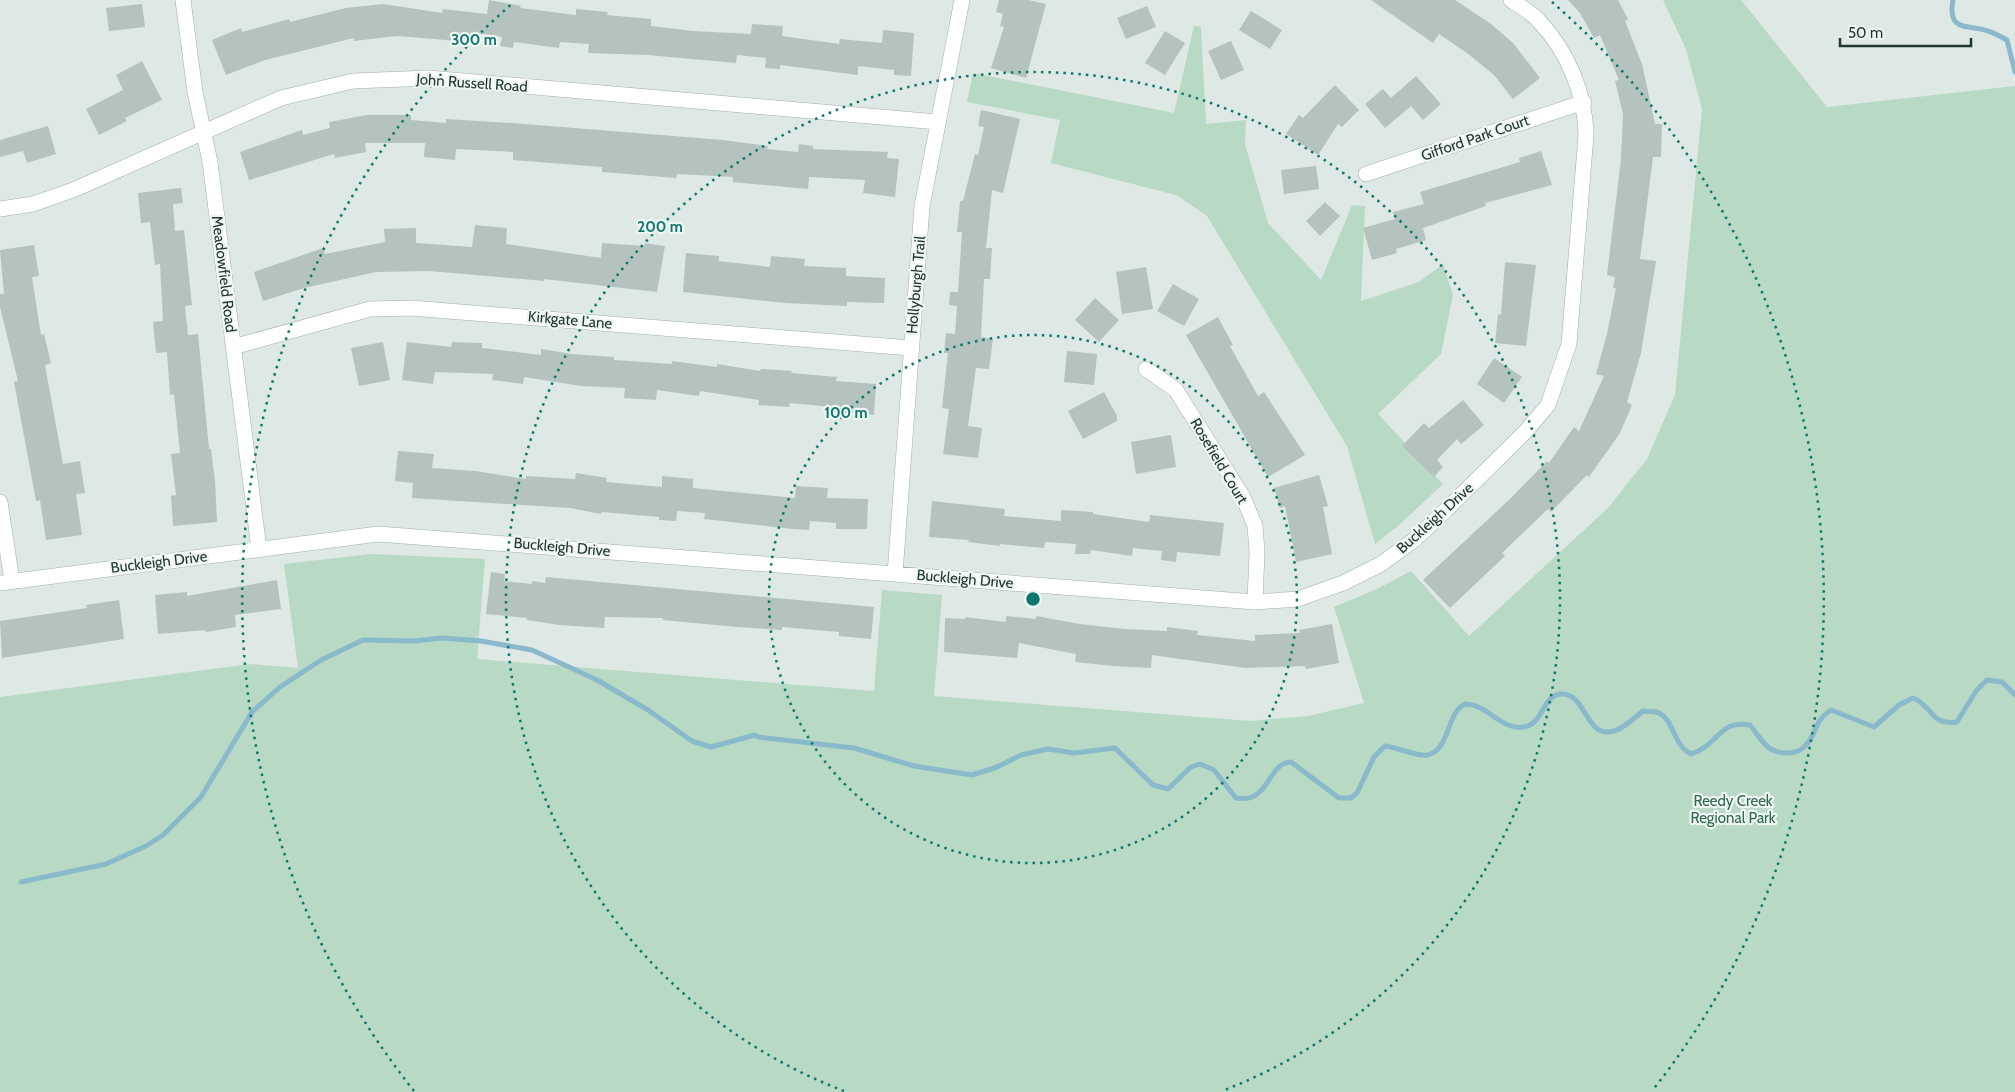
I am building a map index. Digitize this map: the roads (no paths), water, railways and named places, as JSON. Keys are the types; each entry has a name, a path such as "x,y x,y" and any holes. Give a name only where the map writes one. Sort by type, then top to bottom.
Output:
{"street":[{"name":"Meadowfield Road","path":"183,0 195,92 210,162 259,549"},
{"name":"Hollyburgh Trail","path":"895,574 922,206 962,0"},
{"name":"Buckleigh Drive","path":"6,582 378,534 1255,602 1298,599 1343,583 1381,564 1414,540 1526,432 1548,405 1568,344 1586,135 1584,102 1575,77 1559,47 1538,20 1511,0"},
{"name":"John Russell Road","path":"0,209 34,204 73,190 281,98 353,81 429,78 938,122"},
{"name":"Gifford Park Court","path":"1366,174 1584,102"},
{"name":"Kirkgate Lane","path":"233,347 370,309 410,308 911,348"},
{"name":"Rosefield Court","path":"1146,369 1176,390 1243,497 1254,526 1257,552 1255,602"},
{"path":"0,502 6,582"}],"waterway":[{"path":"1953,0 1952,11 1956,22 1967,27 1991,32 2007,40 2015,72"},
{"path":"21,882 106,864 146,846 163,835 201,797 252,712 280,687 321,660 363,640 414,641 442,638 481,641 532,650 597,680 648,710 692,741 711,747 755,735 758,737 854,748 914,766 972,775 997,767 1021,755 1048,749 1074,753 1115,748 1153,785 1168,789 1191,767 1200,764 1214,770 1236,798 1247,798 1256,795 1262,790 1277,769 1283,764 1291,762 1339,798 1351,798 1357,793 1374,757 1385,746 1423,755 1434,752 1440,747 1454,715 1465,704 1481,708 1508,725 1524,727 1536,721 1550,699 1555,695 1562,694 1571,696 1578,702 1594,726 1600,731 1609,732 1621,728 1643,711 1655,712 1664,716 1681,745 1691,754 1708,745 1725,729 1740,724 1750,725 1770,749 1789,753 1804,747 1810,740 1818,723 1831,710 1874,727 1899,705 1913,698 1920,701 1936,718 1942,721 1957,722 1976,691 1987,680 2002,682 2015,695"}],"park label":[{"name":"Reedy Creek Regional Park","path":"1733,810"}]}
